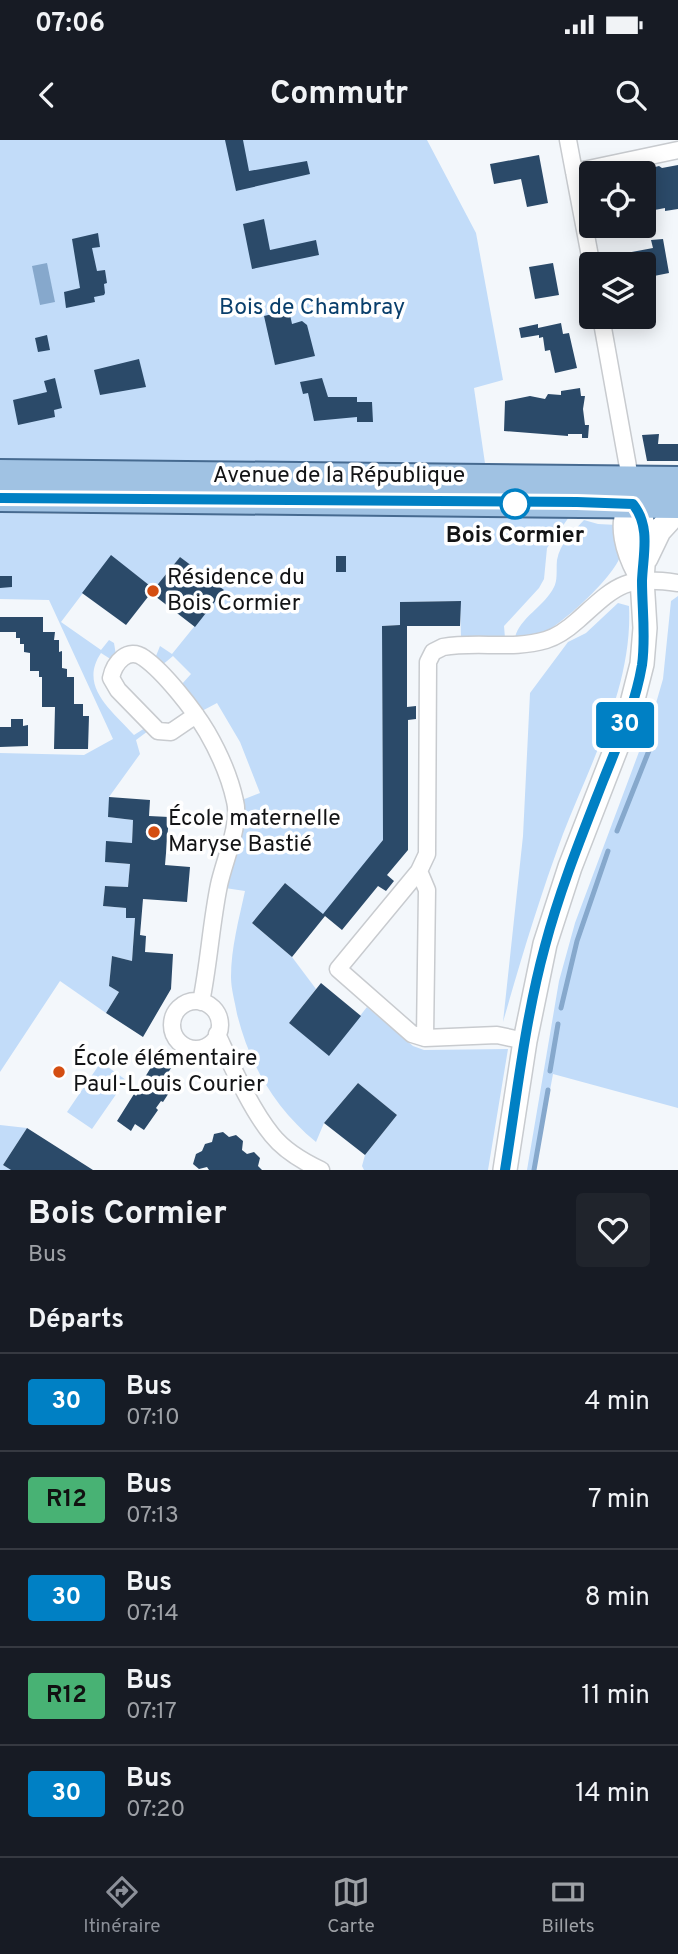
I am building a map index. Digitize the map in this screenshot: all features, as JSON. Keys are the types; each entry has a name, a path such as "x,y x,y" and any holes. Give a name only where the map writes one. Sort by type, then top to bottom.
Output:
{"main road":[{"name":"Avenue de la République","path":"0,473 631,491 678,508"},
{"name":"Avenue de la République","path":"0,498 631,491 678,480"},
{"path":"505,1170 537,978 555,911 629,715 642,664 645,628 644,529 631,491"},
{"path":"643,573 652,543 678,508"}],"street":[{"path":"568,140 589,252"},
{"path":"574,172 678,150"},
{"path":"603,329 631,491"},
{"path":"526,1041 497,1035 425,1038 412,1034 338,969 419,871 427,854 428,662 433,652 448,646 527,644 550,639 566,631 618,586 643,573 678,583"},
{"path":"196,715 171,732 158,731 118,690 111,678 113,667 121,657 132,653 143,656 184,699 196,715 208,734 236,804 235,823 219,883 201,1002"},
{"path":"419,871 427,890 425,1038"},
{"path":"201,1002 215,1011 219,1023 217,1034 213,1041 200,1048 185,1046 174,1035 172,1020 175,1013 186,1003 201,1002"},
{"path":"217,1034 236,1074 273,1136 304,1162 321,1170"}],"green space":[{"name":"Bois de Chambray","path":"0,140 427,140 476,233 503,380 474,388 487,477 0,473"},
{"path":"378,510 569,517 547,548 544,579 504,626 505,638 461,637 460,601 400,602 400,625 382,626 383,840 325,916 285,883 252,923 292,957 316,989 289,1023 329,1055 367,1007 413,1046 424,1050 508,1049 488,1170 364,1170 362,1166 365,1155 397,1115 358,1083 324,1123 316,1142 276,1100 257,1068 242,1033 231,982 234,944 245,891 225,888 242,800 260,793 240,742 217,703 200,712 181,685 191,674 173,656 161,666 156,656 160,646 172,654 223,591 180,557 154,589 111,556 61,622 101,650 109,640 114,643 116,655 112,660 101,653 95,665 93,677 96,688 108,707 134,735 145,728 148,731 136,740 140,754 109,797 109,817 133,820 132,843 107,842 106,862 130,864 128,887 105,886 103,906 126,908 126,918 135,918 132,961 112,956 109,986 119,992 106,1013 60,981 0,1072 0,753 84,755 113,739 49,600 0,599 0,513 252,515"},
{"path":"584,520 617,525 621,550 618,562 586,600 546,632 532,637 515,638 522,624 550,594 554,587 561,548"},
{"path":"678,596 678,1108 553,1074 535,1170 527,1170 559,981 575,923 652,717 663,679 671,601"},
{"path":"618,603 629,606 628,636 617,694 555,857 503,1022 523,836 530,693 568,642 586,633"},
{"path":"101,1062 126,1080 92,1129 67,1112"},
{"path":"0,1125 27,1128 3,1165 11,1170 0,1170"}],"shaded area":[{"path":"47,263 55,302 40,305 32,266"}],"building":[{"path":"225,140 243,140 249,171 307,161 310,174 236,191"},
{"path":"539,155 548,203 527,207 521,179 494,184 490,164"},
{"path":"678,165 678,209 656,210 656,167"},
{"path":"264,219 270,250 316,240 319,255 252,269 243,224"},
{"path":"98,233 100,247 92,248 97,271 105,270 105,293 94,297 95,302 66,308 64,292 80,288 72,239"},
{"path":"663,239 669,273 656,276 656,252 632,252 653,248 651,240"},
{"path":"553,263 559,295 535,299 529,267"},
{"path":"289,310 292,324 302,321 307,325 315,356 275,365 264,316"},
{"path":"561,323 563,334 569,333 577,368 555,373 550,350 545,351 543,337 539,338 539,335 521,338 519,328 538,324 538,328"},
{"path":"47,335 50,350 38,352 35,338"},
{"path":"139,359 146,387 100,395 94,370"},
{"path":"55,378 62,408 54,410 55,417 18,425 13,400 47,392 44,381"},
{"path":"322,378 328,397 357,397 357,402 372,402 373,422 357,422 357,417 314,421 308,393 303,394 300,382"},
{"path":"580,388 581,396 585,396 583,409 585,425 589,425 588,438 582,438 582,434 568,436 504,431 505,401 530,396 545,399 548,394 561,395 561,391"},
{"path":"659,434 658,444 678,444 678,461 647,461 642,435"},
{"name":"Résidence du Bois Cormier","path":"111,555 154,589 180,557 224,590 195,627 151,593 126,625 82,593"},
{"path":"336,556 346,556 346,572 336,572"},
{"path":"0,576 12,576 12,587 0,588"},
{"path":"461,601 460,626 407,626 407,707 416,706 416,719 408,720 408,850 387,875 394,881 386,891 378,886 342,930 325,916 292,957 252,923 285,883 323,914 383,840 382,626 400,625 400,602"},
{"path":"0,617 43,617 43,632 55,632 54,640 59,640 59,652 62,651 62,668 67,669 67,677 74,677 74,704 83,704 83,716 89,716 88,749 54,749 55,707 42,707 42,677 39,677 39,671 30,671 30,653 24,652 24,644 20,644 20,638 16,638 16,632 0,632"},
{"path":"11,719 23,719 23,726 28,725 28,746 0,747 0,727 11,727"},
{"path":"109,797 150,800 149,816 169,817 165,865 190,867 187,902 143,899 140,935 146,936 145,952 173,954 171,989 143,1037 106,1013 119,992 109,986 112,956 132,961 135,918 126,918 126,908 103,906 105,886 128,887 130,864 105,862 106,841 132,843 133,820 108,817"},
{"path":"321,983 361,1016 329,1056 289,1023"},
{"path":"156,1059 171,1068 166,1076 176,1082 156,1108 158,1110 144,1130 135,1124 131,1131 117,1121 134,1094 136,1096 141,1089 139,1087"},
{"path":"358,1083 397,1115 365,1155 324,1123"},
{"path":"27,1128 93,1170 11,1170 3,1165"},
{"path":"223,1132 229,1137 236,1135 243,1141 242,1150 247,1154 254,1152 260,1158 258,1166 262,1170 209,1170 207,1167 199,1169 193,1164 196,1154 202,1151 205,1144 212,1142 214,1134"}],"waterway":[{"path":"617,831 650,748"},
{"path":"561,1008 577,941 608,851"},
{"path":"550,1071 558,1024"},
{"path":"534,1170 548,1090"}],"bus line":[{"name":"30","path":"0,498 515,504 577,502 633,504 637,509 645,540 642,579 645,628 639,678 629,715 570,867 545,944 529,1020 505,1170"}],"place":[{"name":"Bois Cormier","path":"515,504"},
{"name":"Résidence du Bois Cormier","path":"153,591"},
{"name":"École maternelle Maryse Bastié","path":"154,832"},
{"name":"École élémentaire Paul-Louis Courier","path":"59,1072"}]}
